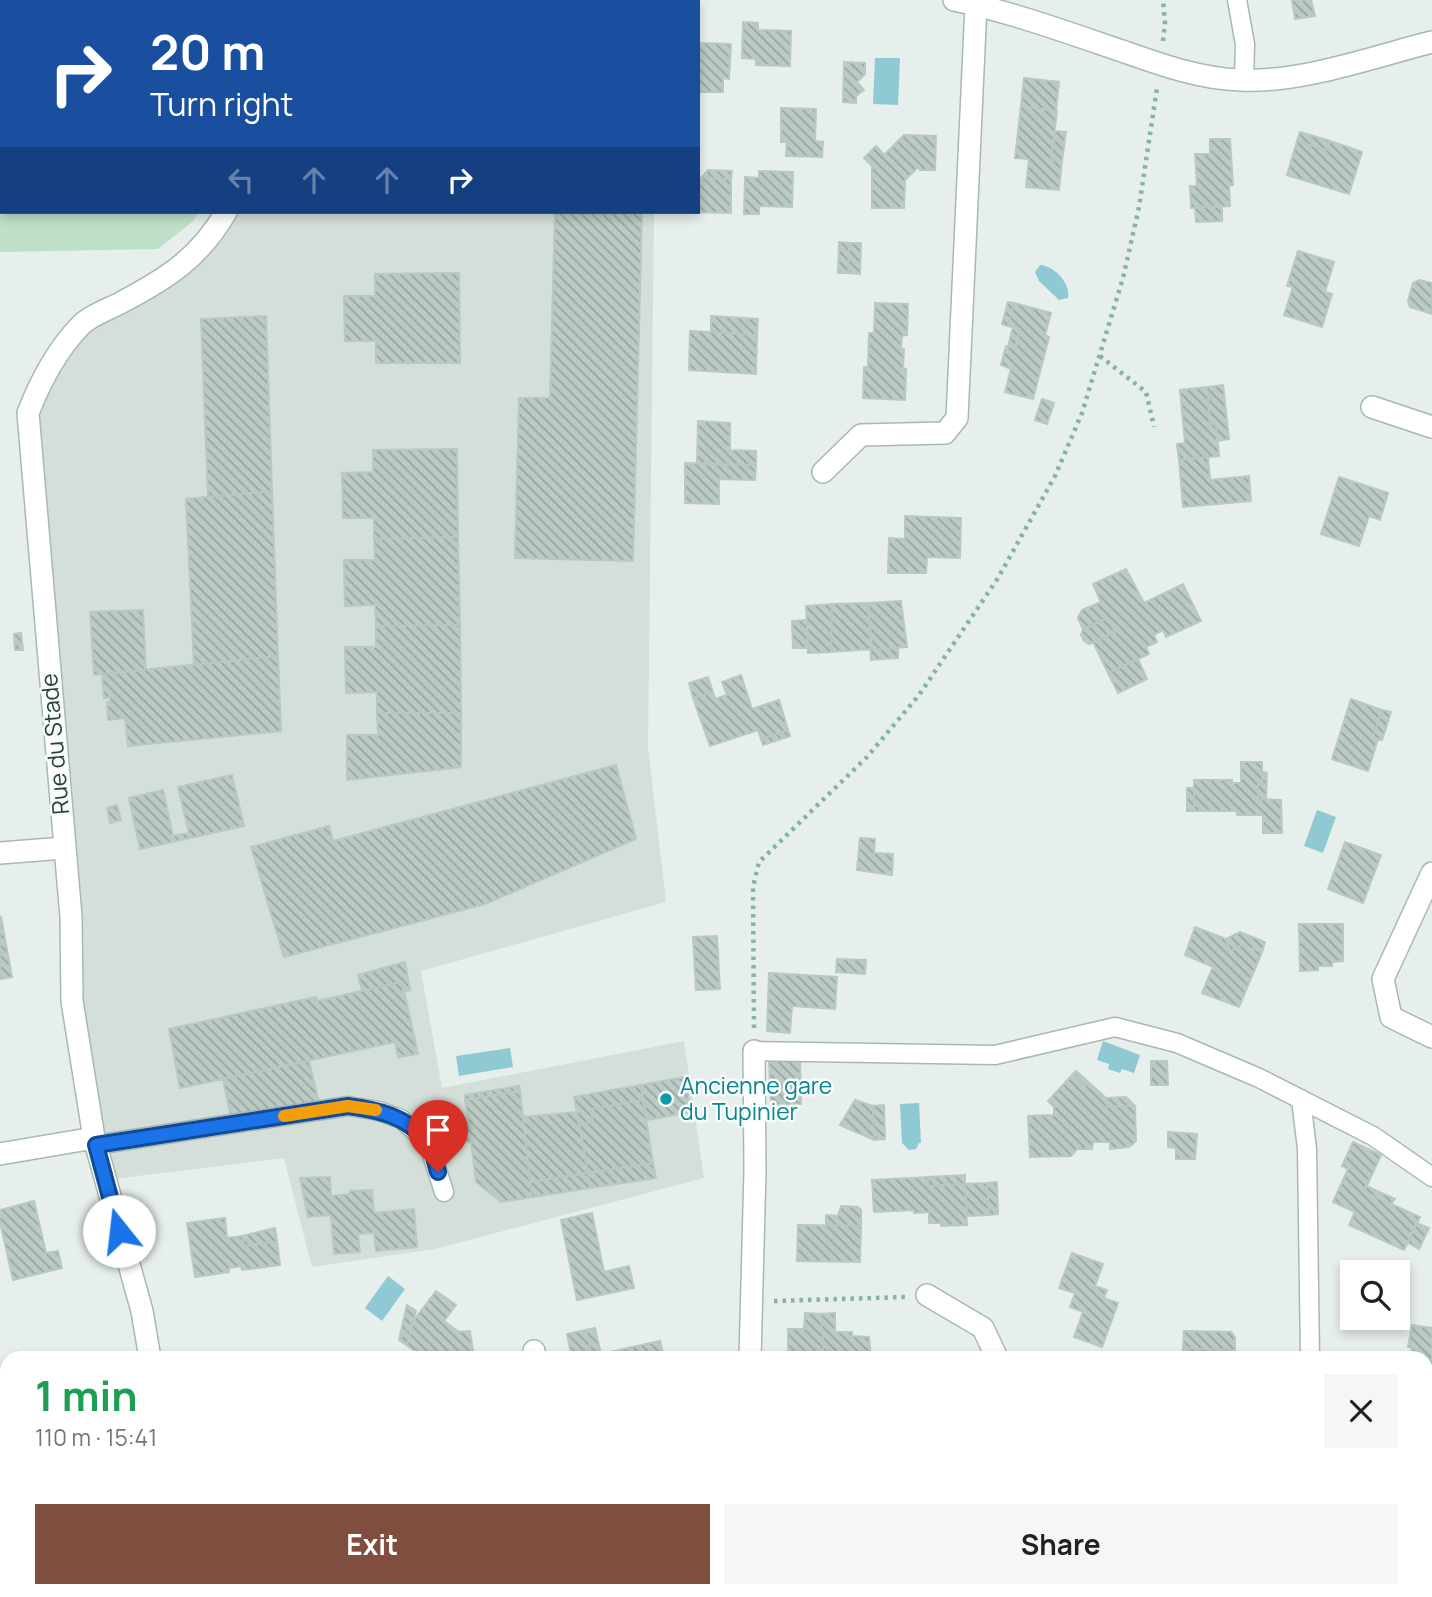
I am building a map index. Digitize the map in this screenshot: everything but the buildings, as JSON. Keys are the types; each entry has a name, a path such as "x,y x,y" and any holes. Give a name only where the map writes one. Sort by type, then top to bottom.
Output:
{"street":[{"path":"954,0 1025,18 1160,64 1200,74 1244,80 1265,80 1317,71 1432,42"},
{"path":"822,472 861,435 946,433 957,418 976,5"},
{"name":"Rue du Stade","path":"149,1351 142,1311 95,1141 72,1001 71,917 28,413 40,381 82,324 150,288 189,261 212,236 225,214"},
{"path":"1373,407 1432,427"},
{"path":"0,853 64,848"},
{"path":"1432,873 1382,979 1391,1017 1432,1037"},
{"path":"750,1351 754,1051"},
{"path":"0,1154 95,1141"},
{"path":"927,1295 983,1328 994,1351"}],"lane":[{"path":"1237,0 1245,44 1244,80"},
{"path":"754,1051 995,1055 1115,1027 1177,1044 1259,1077 1373,1136 1432,1177"},
{"path":"1301,1099 1307,1149 1310,1351"},
{"path":"95,1141 348,1106 379,1111 401,1119 428,1142 444,1192"}],"path":[{"path":"754,1051 753,887 759,862 867,757 919,695 998,578 1055,475 1082,414 1123,278 1139,207 1165,24 1163,0"},
{"path":"1100,356 1146,392 1154,427"},
{"path":"752,1301 877,1299 927,1295"}],"shaded area":[{"path":"224,214 654,214 648,747 666,902 421,971 442,1088 684,1041 704,1178 435,1249 312,1267 284,1158 105,1180 94,1137 28,413 82,324 150,288"}],"green space":[{"path":"0,214 198,214 192,222 158,249 0,252"}],"water":[{"path":"875,58 900,58 898,105 873,104"},
{"path":"1040,265 1046,266 1061,277 1067,287 1068,298 1059,300 1039,281 1035,272"},
{"path":"1317,810 1336,817 1323,853 1304,846"},
{"path":"1103,1041 1140,1055 1134,1073 1122,1069 1120,1073 1108,1069 1109,1064 1097,1060"},
{"path":"510,1048 513,1067 459,1076 456,1056"},
{"path":"919,1103 921,1143 916,1149 909,1150 902,1143 900,1104"},
{"path":"388,1276 405,1289 382,1321 365,1308"}],"slow traffic":[{"path":"284,1116 348,1106 376,1110"}],"place":[{"name":"Ancienne gare du Tupinier","path":"666,1099"}],"route":[{"path":"119,1231 96,1145 348,1106 379,1111 401,1119 428,1142 438,1172"}]}
